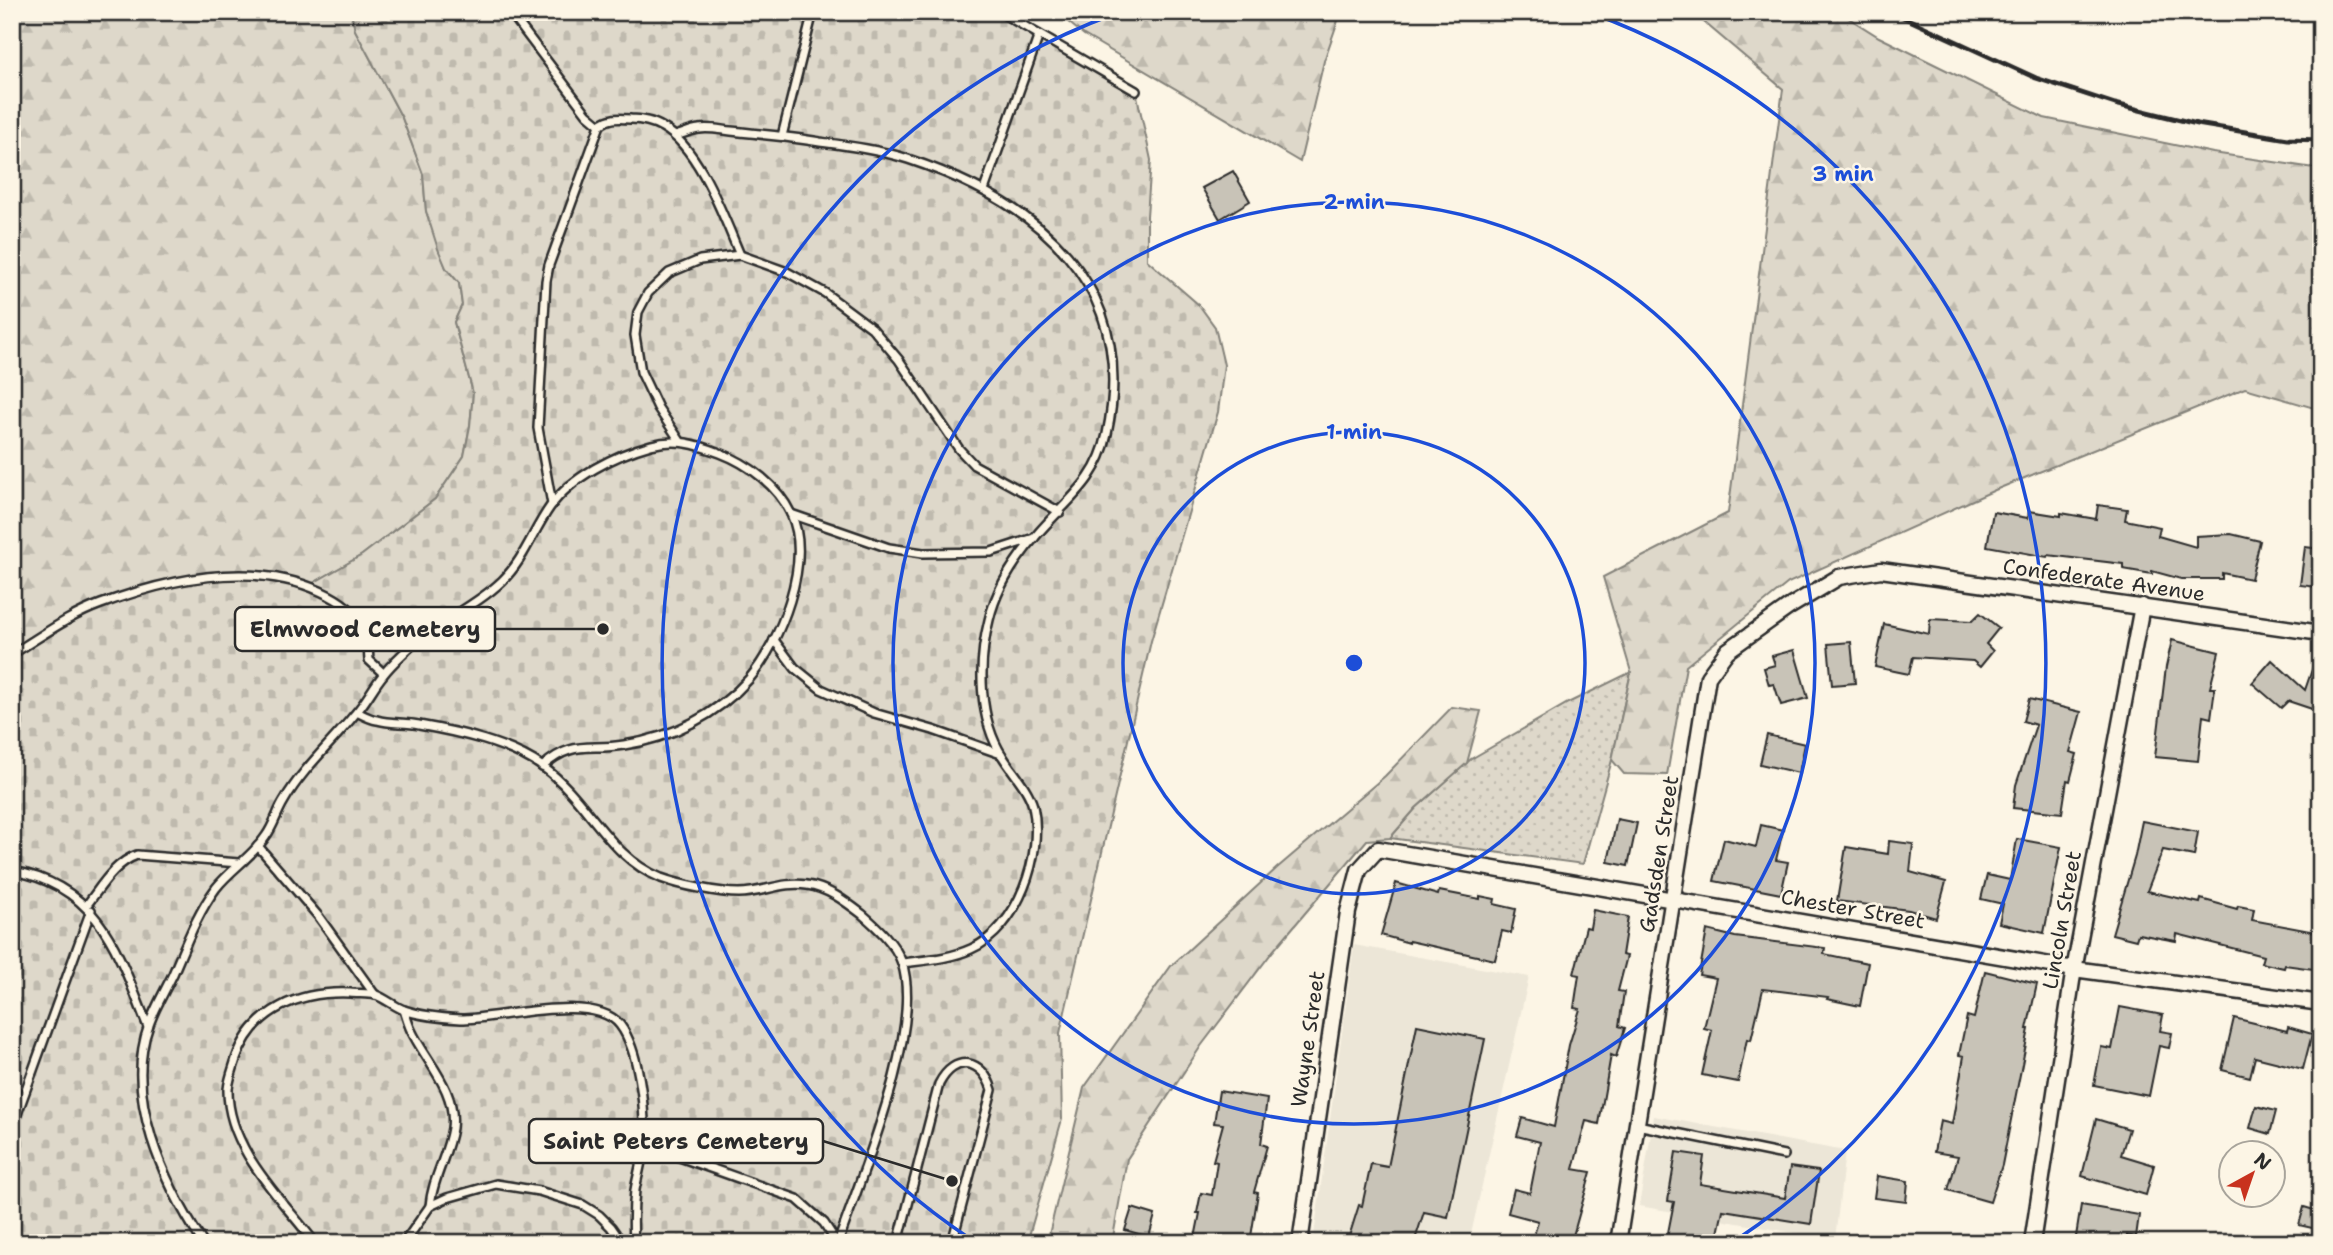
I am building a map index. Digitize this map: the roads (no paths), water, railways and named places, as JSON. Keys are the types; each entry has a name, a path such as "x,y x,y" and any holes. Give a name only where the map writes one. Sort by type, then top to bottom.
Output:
{"street":[{"name":"Confederate Avenue","path":"1881,570 2321,633"},
{"name":"Gadsden Street","path":"1618,1243 1708,677 1727,651 1789,607 1839,578 1881,570"},
{"name":"Lincoln Street","path":"2032,1243 2074,969 2143,606"},
{"name":"Chester Street","path":"1378,849 2074,969 2321,1003"},
{"name":"Wayne Street","path":"1300,1243 1348,912 1359,870 1378,849"}],"lane":[{"path":"510,12 587,114 600,125"},
{"path":"782,136 813,12"},
{"path":"1000,12 1136,91"},
{"path":"984,190 1039,35"},
{"path":"552,504 538,428 549,265 600,125 618,118 640,119 662,126 675,136 711,188 740,255"},
{"path":"675,136 702,128 782,136 905,158 984,190 1029,218 1076,265 1090,286 1111,346 1114,375 1112,402 1102,454 1091,476 1017,560 989,619 985,643 982,687 987,723 1001,754 1032,803 1036,829 1033,858 1023,894 1005,920 973,949 946,957 902,962"},
{"path":"680,441 657,408 641,372 635,335 638,312 648,293 669,273 700,260 740,255 797,277 825,293 872,328 899,360 959,449 974,465 1060,512"},
{"path":"203,1243 164,1173 145,1120 142,1063 148,1027 207,902 239,863 266,836 301,776 357,712 383,673 415,643 503,580 520,560 552,504 589,472 607,461 653,444 680,441 700,445 751,467 791,514 798,554 788,608 774,639 751,676 705,716 664,735 619,746 574,747 557,754 542,767"},
{"path":"791,514 889,548 923,553 990,552 1034,538"},
{"path":"12,654 69,617 126,596 187,580 221,576 256,577 286,579 337,598 353,613 367,635 369,660 383,673"},
{"path":"774,639 795,668 821,690 874,713 1001,754"},
{"path":"357,712 376,720 422,725 491,742 542,767 564,786 621,854 641,869 677,884 738,893 787,884 807,885 842,898 880,930 902,962 906,1013 902,1046 891,1087 838,1243"},
{"path":"258,846 319,917 375,995"},
{"path":"12,1128 88,908 116,868 126,859 137,855 239,863"},
{"path":"12,871 61,886 88,908 115,947 148,1027"},
{"path":"315,1243 259,1174 236,1129 228,1088 240,1049 250,1031 266,1014 287,1002 326,992 375,995 404,1010 462,1019 584,1009 612,1018 625,1034 634,1056 640,1086 643,1144 635,1193 634,1243"},
{"path":"404,1010 411,1031 444,1087 452,1111 451,1134 431,1193 430,1206"},
{"path":"898,1243 939,1084 946,1070 956,1064 967,1064 979,1068 989,1080 992,1090 952,1243"},
{"path":"1637,1125 1784,1155"},
{"path":"643,1144 797,1199 824,1223 838,1243"},
{"path":"404,1243 430,1206 447,1198 496,1184 515,1186 583,1205 599,1214 622,1243"}],"railway":[{"path":"1892,12 2036,78 2115,104 2197,124 2288,139 2321,140"}],"place":[{"name":"Elmwood Cemetery","path":"603,629"},
{"name":"Saint Peters Cemetery","path":"952,1181"}]}
